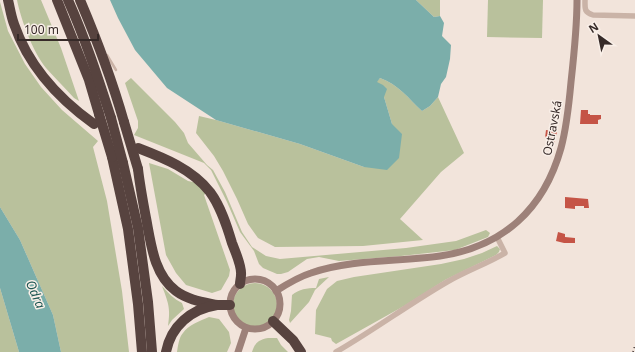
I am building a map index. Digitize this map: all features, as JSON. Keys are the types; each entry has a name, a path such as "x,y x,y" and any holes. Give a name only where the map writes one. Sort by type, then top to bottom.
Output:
{"highway":[{"path":"8,0 14,23 20,38 28,54 45,79 68,102 94,124"},
{"path":"57,0 89,80 112,158 128,229 138,304 142,352"},
{"path":"68,0 98,78 123,163 138,228 148,302 152,352"},
{"path":"80,0 92,27 114,89 138,169 150,239 154,256 161,274 170,286 182,295 198,301 217,305 230,305"},
{"path":"138,148 182,168 200,181 210,192 227,227 242,274 240,284"},
{"path":"166,352 172,335 182,320 203,309 217,305"},
{"path":"273,322 293,340 301,352"}],"main road":[{"name":"Ostravská","path":"276,291 298,278 325,269 354,264 453,254 474,248 497,237 518,222 546,186 562,146 567,116 577,15 577,0"},
{"path":"248,280 262,280 270,284 276,291 279,298 279,308 277,316 269,325 256,329 246,328 235,319 231,312 230,298 233,292 240,284 248,280"},
{"path":"238,352 246,328"}],"street":[{"path":"585,0 585,10 593,15 635,16"},
{"path":"336,352 448,282 505,253 497,237"}],"lane":[{"path":"92,27 116,70"}],"green space":[{"path":"17,0 41,0 61,48 79,101 74,98 41,61 28,36"},
{"path":"416,0 440,0 440,16 434,17"},
{"path":"488,0 543,0 542,38 487,37"},
{"path":"0,2 8,31 25,64 41,87 62,110 98,141 93,147 107,201 122,291 129,352 61,352 53,315 20,240 0,207"},
{"path":"131,78 175,122 184,133 188,143 213,170 225,192 242,232 252,247 266,256 280,259 406,248 456,241 486,230 490,233 488,237 455,250 339,261 319,257 307,259 288,272 281,274 277,274 263,268 259,264 254,251 240,232 211,170 204,163 134,135 138,128 138,121 125,83"},
{"path":"380,78 398,88 422,111 430,106 438,97 464,153 441,172 400,219 423,240 363,246 275,247 258,238 248,224 223,171 214,156 196,133 199,116 300,144 364,167 392,124 384,97 376,82"},
{"path":"149,163 168,169 188,181 198,183 207,192 204,195 230,270 229,276 221,290 212,293 186,285 176,273 166,255"},
{"path":"497,246 500,249 496,255 445,280 404,306 336,344 331,338 315,334 316,310 327,289 337,281 464,259"},
{"path":"329,277 315,290 309,302 290,323 289,320 292,295 303,289 316,288 319,279"},
{"path":"255,283 267,287 273,293 277,305 273,317 267,323 255,327 243,323 237,317 233,305 237,293 243,287"},
{"path":"162,286 171,296 182,303 184,309 168,326 168,305"},
{"path":"0,288 19,352 0,352"},
{"path":"209,317 219,319 229,332 231,343 227,352 177,352 180,339 185,330"},
{"path":"268,338 277,338 288,352 252,352 257,342"}],"water":[{"path":"110,0 416,0 434,17 440,16 444,23 442,36 451,45 450,59 446,77 441,84 438,97 430,106 422,111 398,88 380,78 377,82 387,89 384,97 392,124 402,134 399,158 387,170 364,167 300,144 216,120 167,88 135,50"},
{"name":"Odra","path":"0,207 20,240 53,315 61,352 19,352 0,288"}],"building":[{"path":"581,110 588,110 588,114 590,115 601,115 601,119 598,120 598,124 580,124"},
{"path":"546,130 557,132 554,144 547,142 548,138 545,138"},
{"path":"565,197 588,199 589,208 584,208 584,206 575,206 575,209 565,208"},
{"path":"558,232 565,234 565,237 575,238 575,243 556,241"}],"railway":[{"path":"633,352 635,345"}]}
